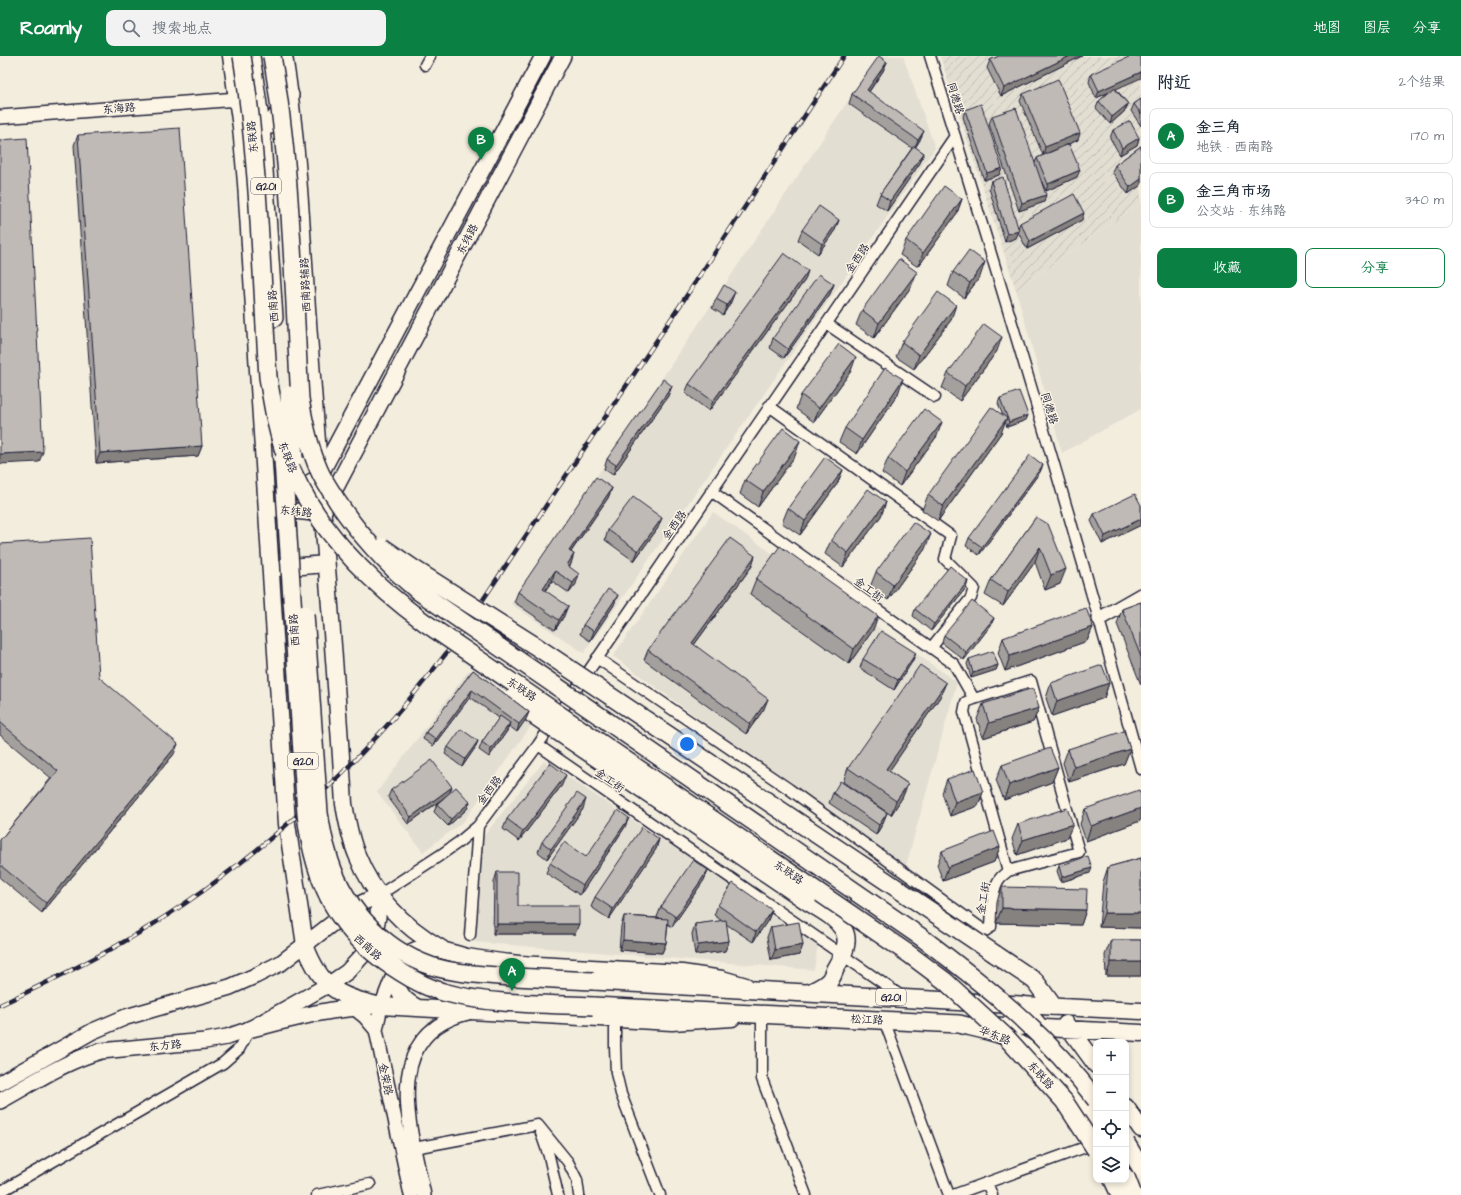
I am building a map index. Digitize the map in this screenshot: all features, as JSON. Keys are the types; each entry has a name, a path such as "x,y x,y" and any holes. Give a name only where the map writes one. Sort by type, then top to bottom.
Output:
{"highway":[{"name":"东联路","path":"242,56 251,127 256,184 268,377 276,423 284,450 293,471 318,516 333,537 351,559 373,581 398,602 909,954 945,982 1006,1037 1032,1064 1064,1101 1093,1144"},
{"name":"西南路","path":"251,56 261,126 279,317 319,813 327,853 334,872 350,901 364,920 378,935 412,958 431,966 475,974 594,981"},
{"name":"西南路","path":"261,56 271,124 280,240 279,317 306,814 313,856 322,885 342,919 364,945 393,967 424,985 443,992 468,998 594,1006"},
{"name":"东联路","path":"272,56 282,126 300,399 304,424 319,470 346,515 362,536 396,573 418,591 921,937 958,965 1026,1022 1053,1049 1093,1096"},
{"path":"271,124 290,95"},
{"path":"346,515 392,554 537,647 1035,981 1053,1006"},
{"path":"398,602 480,676 519,706 837,921 844,930 846,948 830,980 820,988 809,993"},
{"name":"松江路","path":"594,981 1021,1005"},
{"path":"1021,1005 1093,1090"},
{"name":"松江路","path":"594,1006 959,1024"},
{"name":"华东路","path":"959,1024 984,1029 1009,1038 1031,1052 1076,1092 1093,1115"},
{"path":"1128,1147 1141,1175"},
{"path":"1129,1147 1141,1168"},
{"path":"1114,1183 1120,1195"},
{"path":"1128,1183 1133,1195"}],"main road":[{"path":"232,56 238,99 246,183 267,508"},
{"name":"西南路辅路","path":"284,56 290,95 299,181 307,316 322,514"},
{"name":"东纬路","path":"267,508 319,477 543,56"},
{"name":"东纬路","path":"267,508 322,514 563,56"},
{"name":"西南路","path":"267,508 287,824 305,945 319,976 328,985 341,994 353,999 381,1006"},
{"path":"322,514 344,804 349,830 366,876 393,913 425,940 442,949 466,956 491,961 519,964 702,975 762,990"},
{"path":"271,568 326,564"},
{"path":"0,1083 93,1031 126,1017 230,987 255,976 281,963 342,916 362,903 379,895"},
{"name":"东方路","path":"0,1101 70,1062 84,1056 101,1052 205,1041 227,1036 250,1028 328,985 347,972 363,955 374,936 378,917 379,895"},
{"path":"418,1008 406,1000 398,988 396,976 397,965 405,956 416,950 428,948 442,949"},
{"name":"松江路","path":"1021,1005 1141,1011"},
{"path":"250,1028 353,1007 381,1006 672,1022 720,1020 762,1014"},
{"path":"1053,1006 1093,1061"},
{"name":"松江路","path":"959,1024 1141,1033"},
{"path":"1031,1052 1067,1095 1093,1143"},
{"path":"1129,1111 1141,1129"},
{"path":"1108,1183 1113,1195"}],"street":[{"name":"同德路","path":"930,56 1048,442 1141,769"},
{"name":"东海路","path":"0,117 238,99"},
{"name":"金西路","path":"379,895 446,851 478,826 538,745 596,658 955,136"},
{"path":"827,324 936,397"},
{"path":"769,406 951,536 945,559 974,588 971,598 931,648"},
{"name":"金工街","path":"711,491 954,664 974,699"},
{"path":"1099,619 1141,595"},
{"name":"金工街","path":"596,658 789,789 985,931 991,927 995,888 1000,878 1008,871"},
{"path":"1031,681 1079,852 1008,871 964,712 966,702 974,699 1031,681"},
{"name":"金工街","path":"538,745 906,998"},
{"path":"470,935 478,826"},
{"name":"金荣路","path":"397,965 381,1006 376,1030 411,1195"},
{"path":"328,985 365,1017 376,1030"},
{"name":"金荣路","path":"424,1195 407,1104 407,1080 411,1061 418,1046 443,1022 475,1011"},
{"path":"762,1014 762,1079 806,1195"},
{"path":"616,1019 616,1073 621,1094 660,1195"},
{"path":"884,1020 948,1195"},
{"path":"0,1192 223,1063 239,1049 250,1028"},
{"path":"414,1148 538,1125"},
{"path":"538,1125 549,1156 558,1195"},
{"path":"538,1125 568,1162 577,1180 580,1195"},
{"path":"953,1195 1093,1148"},
{"path":"987,1183 992,1195"},
{"path":"317,1195 370,1184"}],"shaded area":[{"path":"878,56 903,56 935,148 584,653 511,604"},
{"path":"940,56 1141,56 1141,203 1016,290"},
{"path":"1141,203 1141,409 1062,453 1016,290"},
{"path":"713,512 957,682 905,869 613,656"},
{"path":"469,670 535,720 464,821 423,852 377,792"},
{"path":"544,761 818,944 814,970 474,942 478,843"}],"building":[{"path":"879,56 887,62 867,90 924,131 918,140 852,94"},
{"path":"999,56 1070,56 1004,88 990,60"},
{"path":"1131,56 1141,56 1141,72 1099,91 1091,74"},
{"path":"1058,79 1080,133 1045,147 1023,94"},
{"path":"1114,88 1128,104 1112,117 1099,101"},
{"path":"1141,99 1141,114 1134,104"},
{"path":"981,104 1002,168 987,173 965,110"},
{"path":"1016,108 1046,195 1022,203 992,116"},
{"path":"1130,121 1139,138 1122,148 1113,130"},
{"path":"180,128 202,446 100,453 78,135"},
{"path":"27,138 43,452 0,454 0,140"},
{"path":"1069,144 1080,170 1048,184 1037,158"},
{"path":"914,146 924,153 890,201 880,194"},
{"path":"1141,146 1141,179 1130,187 1115,165"},
{"path":"1003,177 1019,231 1007,234 991,181"},
{"path":"944,186 962,199 923,253 906,240"},
{"path":"1074,194 1084,213 1030,241 1020,223"},
{"path":"819,206 839,220 822,244 802,230"},
{"path":"969,250 985,262 970,283 953,272"},
{"path":"784,253 808,271 713,401 689,384"},
{"path":"899,259 917,272 879,323 862,310"},
{"path":"819,274 834,284 788,349 773,338"},
{"path":"724,285 735,292 727,305 716,299"},
{"path":"938,292 956,305 919,355 902,342"},
{"path":"984,324 1002,337 965,386 948,373"},
{"path":"839,344 856,357 819,408 801,395"},
{"path":"885,368 903,379 862,440 845,428"},
{"path":"663,379 672,386 616,465 607,459"},
{"path":"1019,391 1028,415 1009,422 1000,398"},
{"path":"991,407 1007,418 943,506 928,495"},
{"path":"924,409 942,422 905,472 888,458"},
{"path":"783,428 800,441 763,492 745,480"},
{"path":"1030,455 1043,465 982,547 969,538"},
{"path":"825,457 843,470 805,521 788,508"},
{"path":"596,477 612,488 569,551 574,554 567,565 579,574 573,583 555,571 543,589 568,606 559,620 518,592"},
{"path":"868,489 886,502 848,553 831,540"},
{"path":"1135,494 1141,505 1141,519 1105,536 1094,514"},
{"path":"633,497 662,518 638,551 608,530"},
{"path":"1036,517 1048,524 1066,569 1051,575 1040,547 1008,592 991,580"},
{"path":"913,522 931,534 893,585 876,572"},
{"path":"90,538 99,677 178,744 46,903 0,865 0,840 58,771 0,723 0,544"},
{"path":"730,538 755,556 692,643 768,699 750,724 648,650"},
{"path":"780,546 878,616 854,649 756,579"},
{"path":"950,566 968,581 934,624 915,609"},
{"path":"608,589 618,595 594,631 583,625"},
{"path":"972,601 994,618 966,652 944,635"},
{"path":"1141,602 1141,657 1122,609"},
{"path":"1086,608 1093,627 1010,656 1003,638"},
{"path":"881,631 916,653 898,680 863,659"},
{"path":"993,651 998,665 973,673 969,659"},
{"path":"920,665 946,683 886,769 908,784 896,801 848,768"},
{"path":"1102,665 1109,683 1057,701 1051,683"},
{"path":"473,670 529,712 519,724 472,690 436,739 426,732"},
{"path":"1033,688 1039,708 989,723 983,704"},
{"path":"500,716 510,723 491,749 482,742"},
{"path":"461,729 478,741 465,759 448,747"},
{"path":"1124,731 1130,749 1074,767 1068,749"},
{"path":"1050,748 1058,767 1009,785 1002,765"},
{"path":"432,760 452,787 411,817 391,790"},
{"path":"550,763 566,775 523,831 507,819"},
{"path":"975,769 983,792 955,802 947,779"},
{"path":"840,781 887,813 879,825 833,793"},
{"path":"456,787 470,802 451,819 437,804"},
{"path":"1139,790 1141,795 1141,808 1091,826 1085,809"},
{"path":"577,793 586,799 551,849 542,842"},
{"path":"1067,808 1073,824 1023,840 1018,824"},
{"path":"618,810 629,818 583,885 550,863 564,842 586,857"},
{"path":"642,827 659,839 613,909 595,897"},
{"path":"994,831 1000,847 948,867 942,851"},
{"path":"1088,856 1092,868 1062,877 1059,866"},
{"path":"1141,858 1141,913 1104,913 1108,867"},
{"path":"693,860 708,870 676,917 661,907"},
{"path":"497,872 518,872 518,906 579,906 579,924 497,924"},
{"path":"733,883 772,910 756,932 718,905"},
{"path":"1002,887 1087,889 1086,910 1002,908"},
{"path":"624,916 668,919 666,943 623,940"},
{"path":"726,920 729,941 698,945 695,924"},
{"path":"799,922 803,945 775,950 771,927"},
{"path":"1111,940 1141,940 1141,962 1111,962"}],"railway":[{"path":"0,1005 86,963 113,948 149,927 221,878 290,822 322,793 353,763 390,722 452,646 687,295 844,56"}],"place":[{"name":"金三角市场","path":"481,160"},
{"name":"金三角","path":"512,991"}]}
